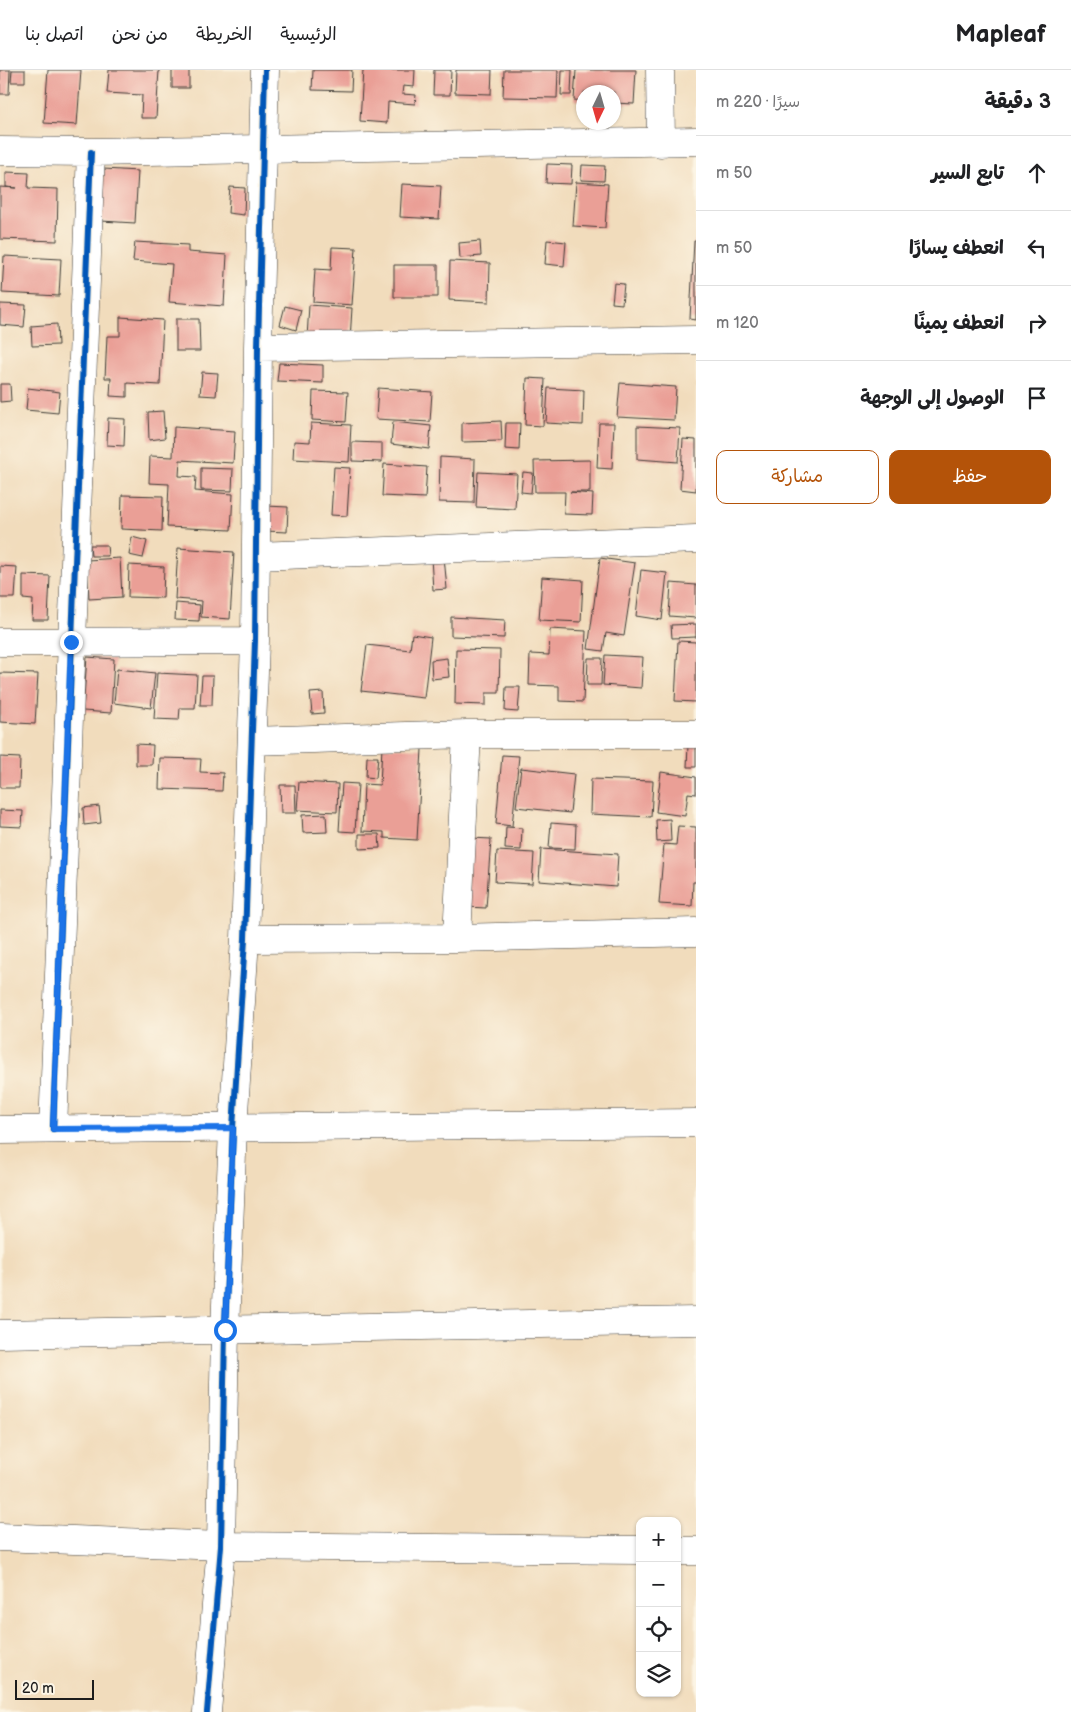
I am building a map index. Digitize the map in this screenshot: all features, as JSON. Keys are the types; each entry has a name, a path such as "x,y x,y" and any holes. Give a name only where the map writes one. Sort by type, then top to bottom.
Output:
{"street":[{"path":"207,1712 221,1546 225,1330 233,1128 246,939 257,556 258,347 265,70"},
{"path":"660,70 661,143"},
{"path":"0,151 91,152 696,142"},
{"path":"53,1129 91,152"},
{"path":"258,347 696,340"},
{"path":"257,556 696,539"},
{"path":"0,642 255,641"},
{"path":"252,741 467,734 696,734"},
{"path":"457,938 467,734"},
{"path":"246,939 457,938 696,932"},
{"path":"0,1130 696,1123"},
{"path":"0,1334 696,1321"},
{"path":"0,1536 221,1546 636,1550"},
{"path":"681,1551 696,1551"}],"building":[{"path":"0,70 10,70 9,94 0,94"},
{"path":"12,70 25,70 25,82 11,82"},
{"path":"48,70 81,70 77,125 44,123"},
{"path":"109,70 159,70 156,118 141,118 142,95 107,93"},
{"path":"172,70 189,70 189,88 172,88"},
{"path":"313,70 352,70 351,91 312,90"},
{"path":"363,70 415,70 414,87 403,86 402,94 416,95 415,104 388,102 387,123 360,121"},
{"path":"434,70 451,70 450,95 433,95"},
{"path":"456,70 492,70 491,94 455,93"},
{"path":"504,70 558,70 557,98 503,97"},
{"path":"562,70 572,70 571,95 561,95"},
{"path":"576,70 636,70 634,104 621,103 621,85 576,85 576,100 574,100"},
{"path":"547,164 572,165 571,184 546,183"},
{"path":"582,165 605,166 604,181 581,180"},
{"path":"104,169 138,171 135,223 101,221"},
{"path":"6,172 29,173 28,188 58,189 57,241 0,239 0,187 17,188 6,187"},
{"path":"576,182 608,184 605,228 573,226"},
{"path":"402,184 441,186 439,219 400,217"},
{"path":"230,187 245,188 244,215 228,213"},
{"path":"547,240 566,242 564,266 545,264"},
{"path":"480,241 481,256 460,258 459,243"},
{"path":"694,241 696,241 696,320 690,319"},
{"path":"135,242 188,245 188,252 227,255 224,306 169,302 172,264 133,261"},
{"path":"332,247 356,248 352,305 313,302 315,269 331,270"},
{"path":"4,256 61,259 59,296 2,293"},
{"path":"450,261 490,263 489,302 449,300"},
{"path":"394,265 438,265 438,297 394,297"},
{"path":"614,283 624,284 622,304 612,303"},
{"path":"0,304 26,305 24,327 0,325"},
{"path":"309,305 352,308 350,340 307,338"},
{"path":"285,306 301,310 296,330 280,325"},
{"path":"120,317 163,320 160,385 127,383 127,397 110,396 111,378 105,378 107,336 120,336"},
{"path":"176,319 199,319 200,351 176,351"},
{"path":"57,324 58,345 32,346 31,326"},
{"path":"279,363 323,365 323,383 277,381"},
{"path":"202,372 218,373 216,396 200,395"},
{"path":"527,378 545,379 543,426 525,425"},
{"path":"620,383 676,387 674,420 617,417"},
{"path":"0,384 10,384 11,401 0,402"},
{"path":"28,388 60,392 58,413 26,410"},
{"path":"378,388 432,392 430,422 376,419"},
{"path":"548,388 584,390 583,425 546,423"},
{"path":"313,391 348,392 346,422 312,420"},
{"path":"163,411 165,438 149,440 148,412"},
{"path":"108,418 125,419 124,446 107,445"},
{"path":"501,421 502,441 462,442 462,423"},
{"path":"393,422 431,426 429,449 391,444"},
{"path":"311,423 351,425 349,462 293,459 294,441 310,442"},
{"path":"506,423 520,423 519,450 505,449"},
{"path":"599,423 614,423 612,469 597,468"},
{"path":"637,426 680,428 678,462 637,459"},
{"path":"174,427 235,431 233,463 180,460 179,476 196,477 195,491 233,494 231,530 167,527 169,484 149,483 150,456 173,457"},
{"path":"683,439 696,440 696,491 680,489"},
{"path":"352,442 382,443 382,462 352,461"},
{"path":"440,457 475,459 474,503 439,502"},
{"path":"590,460 590,492 570,492 593,494 592,515 564,514 565,492 535,492 534,461"},
{"path":"384,464 427,467 425,498 382,496"},
{"path":"334,467 350,468 347,516 331,515"},
{"path":"201,468 233,469 232,491 201,490"},
{"path":"478,472 517,474 515,509 476,507"},
{"path":"523,472 533,473 531,493 521,492"},
{"path":"122,495 163,496 162,531 121,529"},
{"path":"266,506 288,507 287,532 265,531"},
{"path":"132,537 147,541 143,558 129,555"},
{"path":"90,545 107,545 108,556 91,556"},
{"path":"178,548 234,552 230,619 201,617 202,601 175,599"},
{"path":"444,557 447,589 433,590 431,558"},
{"path":"120,558 122,597 89,599 87,560"},
{"path":"600,558 635,563 624,636 606,633 603,651 588,649"},
{"path":"129,565 164,567 163,598 128,597"},
{"path":"0,566 17,567 15,598 0,598"},
{"path":"641,570 667,573 662,620 636,616"},
{"path":"23,575 50,576 48,620 32,620 33,600 23,599"},
{"path":"542,577 583,580 581,622 539,620"},
{"path":"671,583 696,585 696,618 669,616"},
{"path":"176,603 200,605 199,621 175,620"},
{"path":"451,617 505,620 504,638 451,636"},
{"path":"696,624 696,637 672,638 671,625"},
{"path":"550,629 586,631 583,702 559,701 559,686 529,685 530,654 549,655"},
{"path":"412,634 431,637 424,698 361,691 367,645 410,650"},
{"path":"678,641 696,642 696,702 675,701"},
{"path":"456,649 500,650 499,693 486,693 486,705 455,704"},
{"path":"605,655 643,657 641,688 603,685"},
{"path":"87,657 114,659 111,713 83,711"},
{"path":"447,658 449,677 432,679 431,660"},
{"path":"588,658 602,658 601,685 587,685"},
{"path":"117,669 155,673 151,708 114,703"},
{"path":"0,673 38,674 35,724 0,722"},
{"path":"157,673 197,675 195,708 180,708 179,720 154,719"},
{"path":"202,676 213,676 212,705 200,705"},
{"path":"506,687 520,687 518,712 505,711"},
{"path":"323,692 324,713 312,714 310,693"},
{"path":"136,744 153,745 152,765 136,765"},
{"path":"688,745 696,745 696,767 687,767"},
{"path":"382,747 422,749 417,840 384,838 384,832 362,831 364,784 380,785"},
{"path":"502,755 519,756 512,826 496,824"},
{"path":"0,757 20,758 19,788 0,788"},
{"path":"367,757 378,757 376,778 366,777"},
{"path":"160,758 201,759 200,772 223,773 222,791 159,789"},
{"path":"521,768 574,774 570,813 516,807"},
{"path":"661,772 696,777 696,794 688,793 685,816 656,812"},
{"path":"591,779 653,781 651,817 590,814"},
{"path":"299,782 338,784 337,812 297,810"},
{"path":"342,783 358,784 355,832 339,831"},
{"path":"280,785 295,785 296,813 281,813"},
{"path":"99,806 101,823 84,825 83,808"},
{"path":"0,810 23,811 22,827 0,826"},
{"path":"326,814 327,832 303,833 302,815"},
{"path":"670,819 671,841 657,842 656,820"},
{"path":"551,823 576,825 575,849 549,848"},
{"path":"678,826 696,827 696,882 693,882 692,906 659,904 664,844 676,845"},
{"path":"506,827 522,828 521,850 505,849"},
{"path":"359,834 379,834 380,848 359,849"},
{"path":"471,838 491,839 486,908 466,907"},
{"path":"541,849 618,854 616,887 539,881"},
{"path":"497,851 534,853 532,884 495,882"}],"cycle path":[{"path":"207,1712 221,1546 225,1330 233,1128 245,939 255,641 258,347 265,70"},
{"path":"53,1129 91,152"}],"route":[{"path":"71,642 53,1129 233,1128 225,1330"}]}
